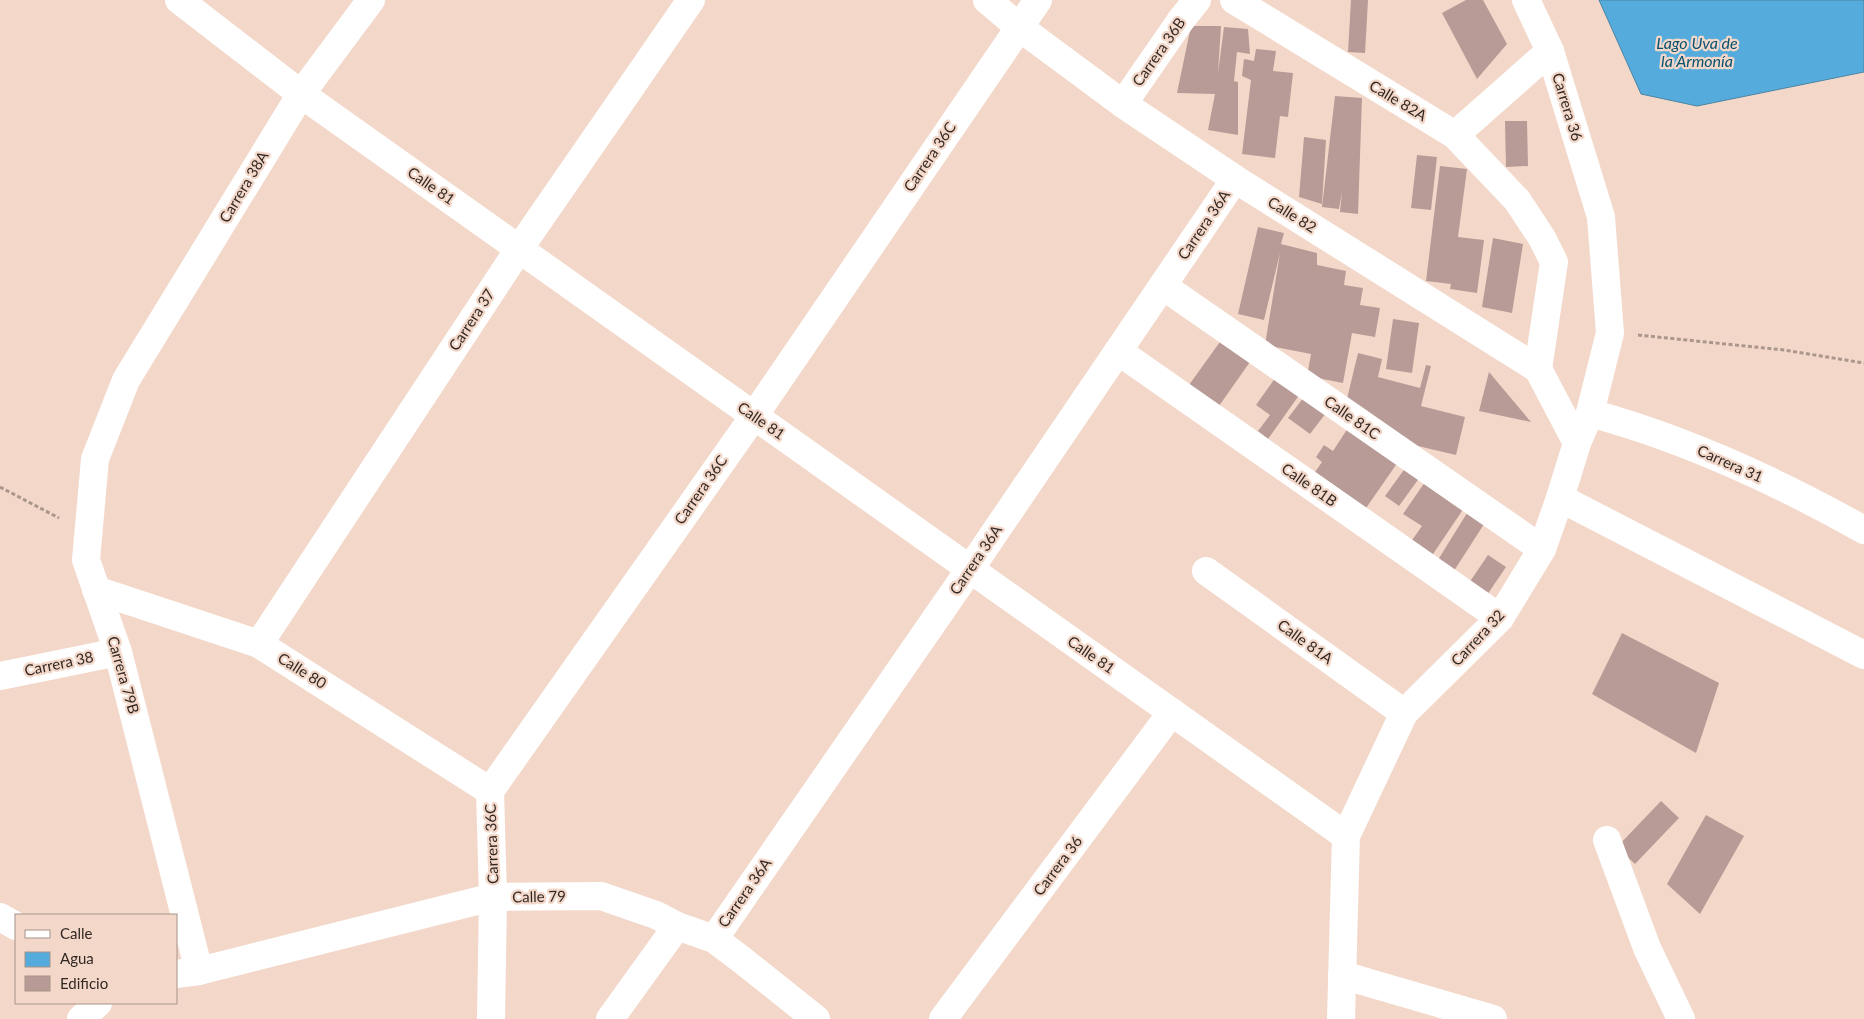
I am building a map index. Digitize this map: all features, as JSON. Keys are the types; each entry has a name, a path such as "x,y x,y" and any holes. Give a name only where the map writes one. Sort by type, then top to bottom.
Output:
{"street":[{"name":"Calle 81","path":"180,0 300,94 1346,836"},
{"name":"Carrera 38A","path":"126,380 300,94 371,0"},
{"name":"Carrera 37","path":"259,644 519,249 691,0"},
{"name":"Calle 82","path":"987,0 1019,27 1123,104 1235,179 1538,369"},
{"name":"Carrera 36C","path":"491,1019 493,898 490,791 754,416 1038,0"},
{"name":"Carrera 36B","path":"1123,104 1197,0"},
{"name":"Calle 82A","path":"1234,0 1455,135 1517,200 1542,238 1554,262 1538,369"},
{"name":"Carrera 36","path":"1526,0 1550,51 1600,217"},
{"path":"1455,135 1550,51"},
{"name":"Carrera 36A","path":"714,939 970,569 1235,179"},
{"name":"Carrera 32","path":"1341,1019 1346,836 1404,713 1500,618 1542,549 1577,443 1590,413 1610,333 1600,217"},
{"name":"Calle 81C","path":"1163,286 1542,549"},
{"name":"Calle 81B","path":"1118,351 1500,618"},
{"path":"1538,369 1577,443"},
{"name":"Carrera 79B","path":"126,380 95,459 86,560 118,652 175,914"},
{"name":"Carrera 31","path":"1590,413 1634,425 1714,455 1864,530"},
{"path":"1560,498 1864,655"},
{"path":"1833,513 1864,511"},
{"name":"Calle 81A","path":"1206,572 1404,713"},
{"name":"Calle 80","path":"96,590 259,644 490,791"},
{"name":"Carrera 38","path":"0,676 118,652"},
{"name":"Carrera 36","path":"943,1019 1172,712"},
{"path":"1607,840 1647,948 1682,1019"},
{"name":"Calle 79","path":"188,973 493,898 601,896 656,915 677,926 714,939 809,1017"},
{"path":"0,917 15,925"},
{"path":"610,1019 677,926"},
{"name":"Carrera 79B","path":"178,927 188,973"},
{"path":"1342,975 1493,1019"},
{"path":"81,1019 97,1004"}],"path":[{"path":"1610,333 1784,350 1864,363"},
{"path":"0,487 88,533"}],"water":[{"name":"Lago Uva de la Armonía","path":"1599,0 1864,0 1864,72 1697,106 1641,94"}],"building":[{"path":"1351,0 1368,0 1365,53 1348,52"},
{"path":"1466,0 1483,0 1507,44 1477,79 1442,13"},
{"path":"1191,26 1221,26 1218,73 1224,27 1248,29 1250,54 1237,52 1234,81 1238,82 1238,135 1208,130 1215,94 1177,93"},
{"path":"1256,49 1276,51 1273,71 1293,73 1288,117 1280,116 1275,158 1242,154 1251,80 1242,76 1244,59 1254,61"},
{"path":"1335,96 1362,98 1358,214 1340,212 1342,192 1339,209 1322,207"},
{"path":"1505,121 1527,121 1528,166 1506,167"},
{"path":"1304,137 1326,140 1322,204 1299,197"},
{"path":"1417,155 1437,157 1431,210 1411,208"},
{"path":"1440,166 1467,169 1458,237 1484,240 1477,293 1450,289 1451,284 1426,281"},
{"path":"1258,227 1284,233 1281,244 1317,253 1317,265 1346,271 1344,285 1363,288 1360,305 1380,308 1375,337 1352,333 1343,383 1307,376 1311,354 1265,345 1280,253 1264,320 1238,314"},
{"path":"1493,238 1523,244 1512,313 1482,307"},
{"path":"1393,319 1419,323 1412,373 1386,369"},
{"path":"1222,339 1252,359 1219,406 1189,385"},
{"path":"1358,353 1382,359 1378,377 1420,388 1426,365 1431,366 1421,406 1465,417 1456,455 1384,438 1345,407"},
{"path":"1489,372 1531,422 1479,411"},
{"path":"1278,374 1302,391 1268,439 1258,431 1270,415 1256,405"},
{"path":"1304,397 1326,413 1310,434 1288,418"},
{"path":"1348,428 1398,462 1364,511 1313,475 1322,462 1316,457 1324,445 1333,451"},
{"path":"1406,467 1420,477 1399,506 1385,496"},
{"path":"1425,482 1464,508 1431,557 1410,543 1422,526 1403,514"},
{"path":"1469,510 1486,521 1452,574 1436,563"},
{"path":"1488,555 1506,567 1487,595 1469,583"},
{"path":"1622,633 1719,683 1696,753 1592,694"},
{"path":"1661,801 1679,818 1635,864 1617,847"},
{"path":"1706,815 1744,836 1700,914 1667,884"}]}
